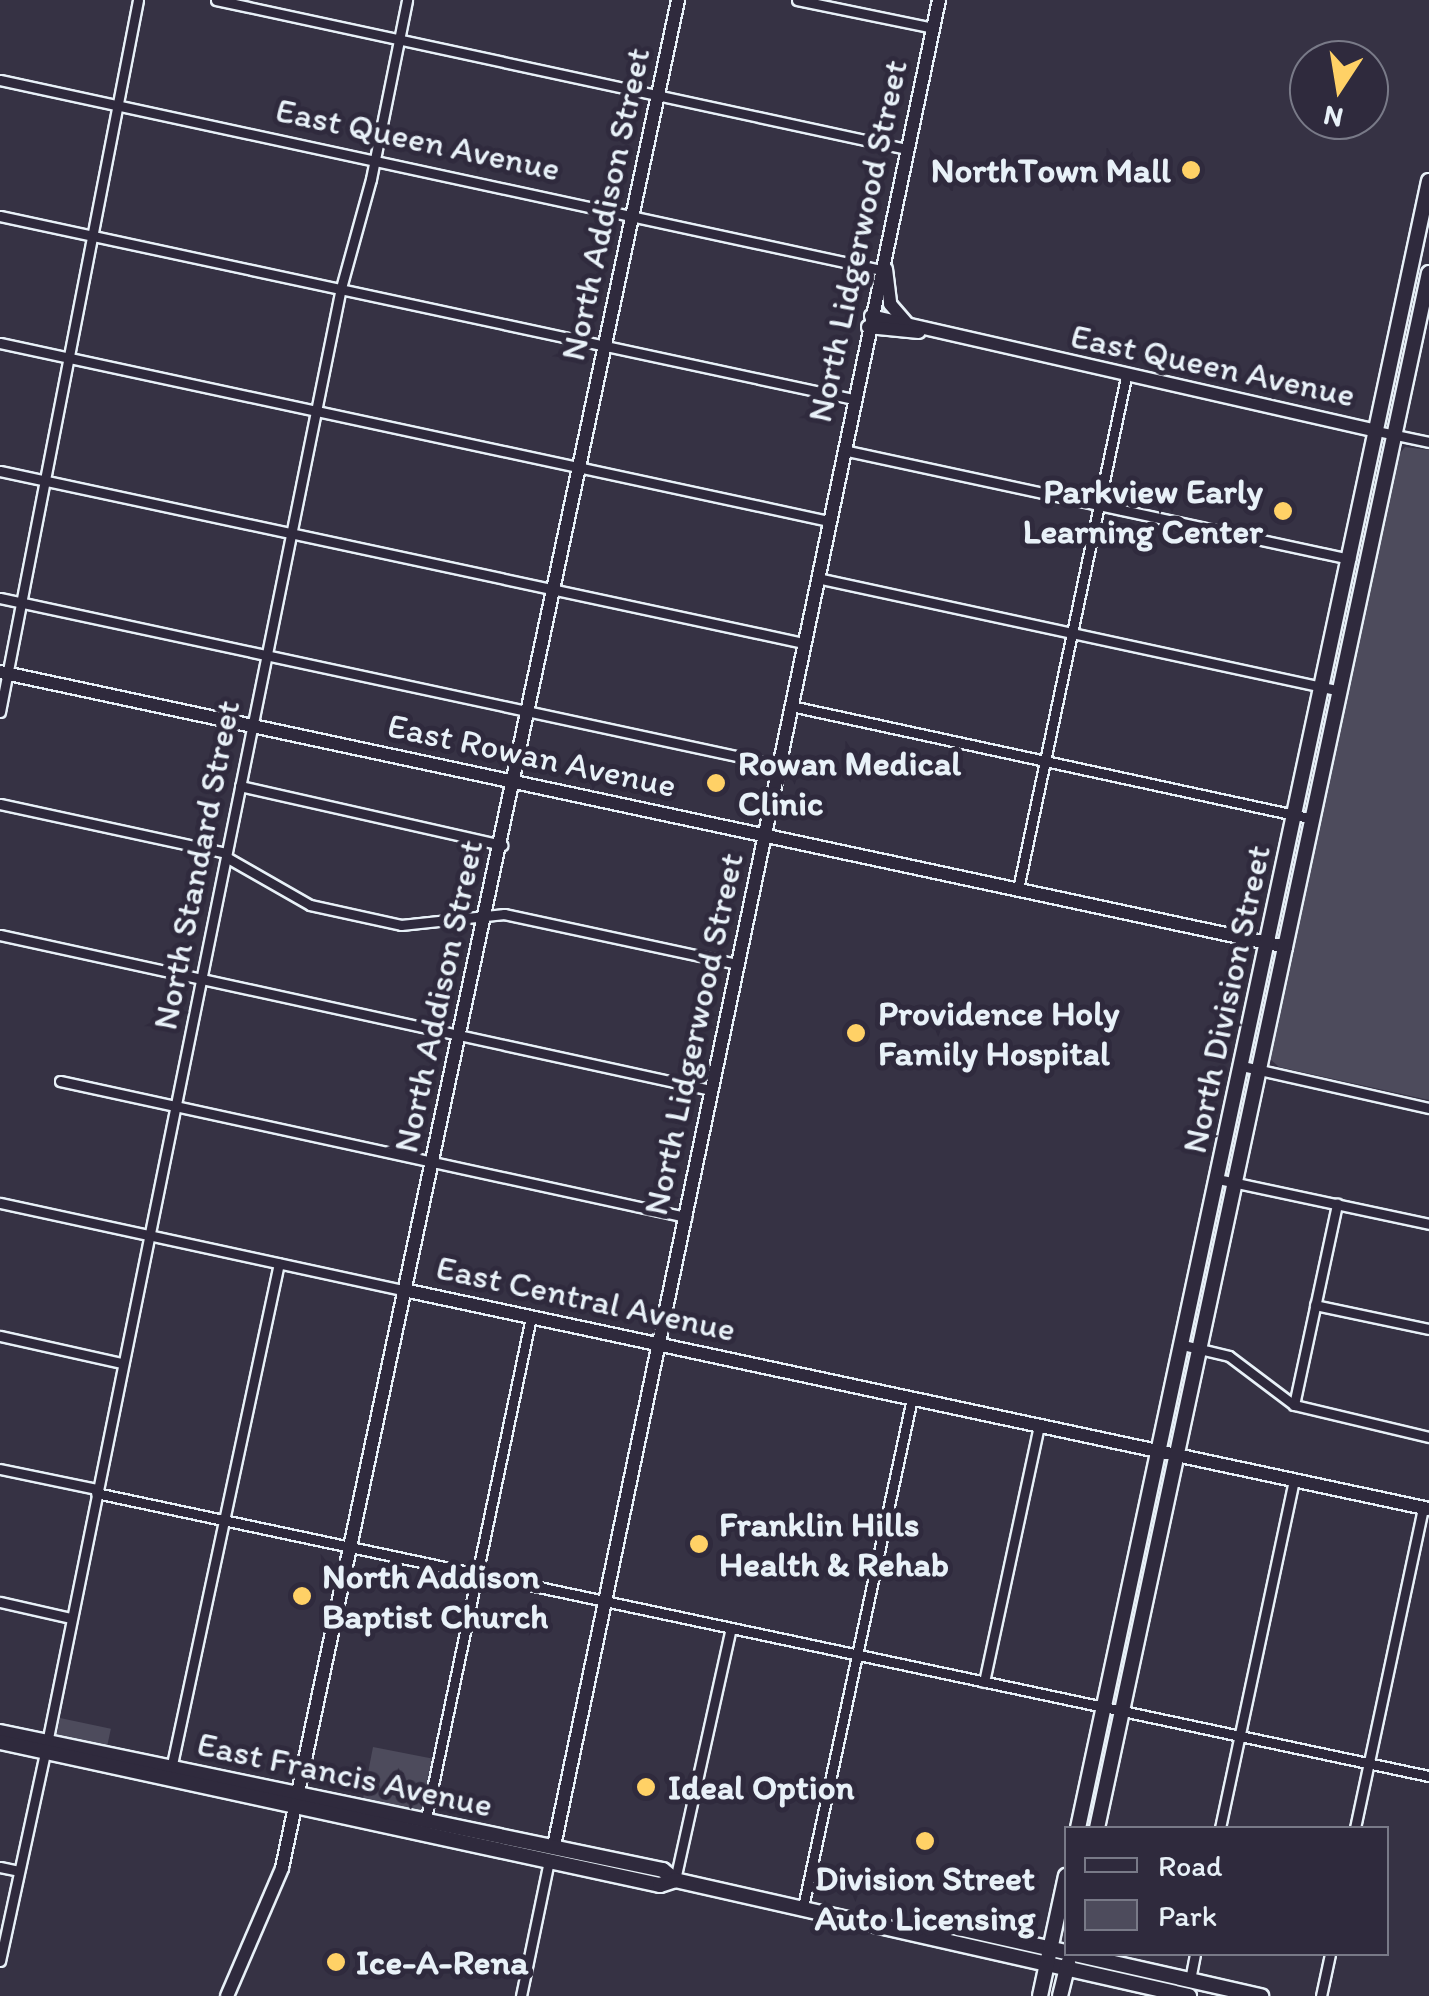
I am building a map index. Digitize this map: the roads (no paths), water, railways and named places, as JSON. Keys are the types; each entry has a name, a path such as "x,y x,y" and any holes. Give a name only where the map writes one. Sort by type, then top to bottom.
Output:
{"main road":[{"name":"North Division Street","path":"1078,1826 1429,181"},
{"name":"North Division Street","path":"1097,1826 1429,272"},
{"name":"East Francis Avenue","path":"0,1732 46,1748 552,1854 660,1885 675,1880"},
{"name":"East Francis Avenue","path":"0,1742 171,1769 296,1803"},
{"name":"East Francis Avenue","path":"424,1829 503,1852 591,1854 664,1870 675,1880 932,1933 944,1944 1045,1966 1069,1957"},
{"path":"1040,1996 1064,1885"},
{"name":"East Francis Avenue","path":"932,1933 945,1925 1050,1948 1064,1955"},
{"path":"1060,1996 1069,1957 1188,1992 1262,1996"}],"street":[{"path":"0,712 4,673 23,603 138,0"},
{"path":"216,0 907,149"},
{"name":"North Standard Street","path":"0,1961 340,288 376,159 407,0"},
{"name":"North Addison Street","path":"227,1996 272,1897 296,1803 531,713 678,0"},
{"path":"796,0 934,28"},
{"name":"North Lidgerwood Street","path":"521,1996 939,0"},
{"name":"East Queen Avenue","path":"0,80 634,217 883,263"},
{"path":"0,216 853,399"},
{"path":"883,263 890,304 914,328"},
{"name":"East Queen Avenue","path":"870,322 914,328 1377,431"},
{"path":"0,343 828,521"},
{"path":"1018,889 1126,377"},
{"path":"1377,431 1429,442"},
{"path":"843,450 1350,558"},
{"path":"0,470 804,643"},
{"path":"817,578 1340,691"},
{"path":"0,598 778,765"},
{"name":"East Rowan Avenue","path":"4,673 1286,946"},
{"path":"790,706 1313,819"},
{"path":"240,786 502,845"},
{"path":"0,804 226,855 310,905 401,925 487,915 738,964"},
{"path":"0,935 712,1090"},
{"path":"1242,1066 1429,1108"},
{"path":"60,1081 686,1216"},
{"path":"1218,1180 1429,1224"},
{"name":"East Central Avenue","path":"0,1204 1426,1508"},
{"path":"1294,1406 1337,1204"},
{"path":"171,1769 278,1263"},
{"path":"1316,1305 1429,1329"},
{"path":"424,1829 531,1317"},
{"path":"0,1336 122,1363"},
{"path":"1183,1345 1237,1360 1294,1406 1429,1437"},
{"path":"803,1908 912,1398"},
{"path":"984,1682 1039,1425"},
{"path":"0,1469 222,1520 1429,1776"},
{"path":"1220,1826 1294,1479"},
{"path":"1355,1826 1426,1508"},
{"path":"0,1602 71,1618"},
{"path":"675,1880 731,1628"},
{"path":"0,1867 18,1871"},
{"path":"1188,1992 1195,1956"},
{"path":"1321,1996 1330,1956"}],"place":[{"name":"NorthTown Mall","path":"1191,170"},
{"name":"Parkview Early Learning Center","path":"1283,511"},
{"name":"Rowan Medical Clinic","path":"716,783"},
{"name":"Providence Holy Family Hospital","path":"856,1033"},
{"name":"Franklin Hills Health & Rehab","path":"699,1544"},
{"name":"North Addison Baptist Church","path":"302,1596"},
{"name":"Ideal Option","path":"646,1787"},
{"name":"Division Street Auto Licensing","path":"925,1841"},
{"name":"Ice-A-Rena","path":"336,1962"}]}
